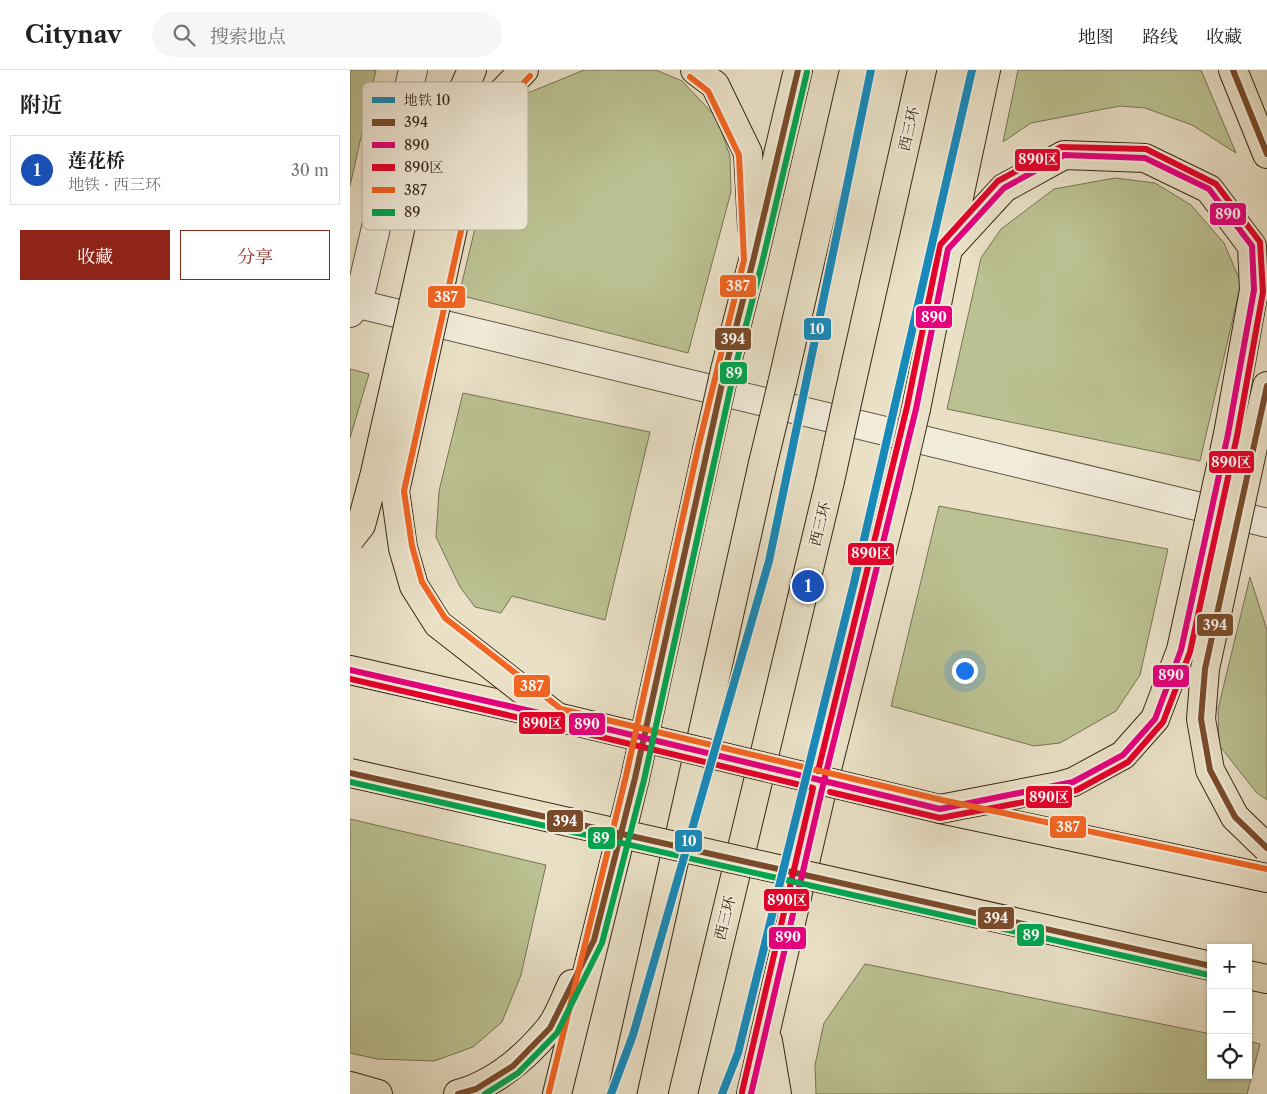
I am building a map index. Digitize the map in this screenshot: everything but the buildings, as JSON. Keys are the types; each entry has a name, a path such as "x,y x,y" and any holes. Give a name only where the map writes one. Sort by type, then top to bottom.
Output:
{"highway":[{"path":"467,82 472,70"},
{"path":"512,82 524,70"},
{"path":"696,70 715,85 748,153 753,261"},
{"path":"557,1094 635,778 725,370 798,70"},
{"path":"622,1094 763,463 854,70"},
{"name":"西三环","path":"683,1094 830,481 922,70"},
{"path":"751,1094 824,781 916,409 986,70"},
{"path":"1233,70 1267,154"},
{"path":"940,809 1051,788 1073,782 1123,755 1155,719 1181,650 1228,434 1254,290 1252,246 1209,189 1145,158 1064,155 1004,188 948,248"},
{"path":"438,230 395,491 403,548 414,586 438,624 557,717"},
{"path":"350,539 361,525 430,278 446,230"},
{"path":"1267,386 1205,669 1201,719 1210,770 1235,817 1267,848"},
{"path":"350,670 557,717 940,809 1267,878"},
{"path":"350,773 1207,965"},
{"path":"458,1094 476,1089 513,1066 550,1028 594,940"},
{"path":"1252,976 1267,979"},
{"path":"767,1031 777,1094"},
{"path":"350,1086 378,1094"}],"street":[{"path":"373,230 354,308 1267,523"}],"green space":[{"path":"350,70 376,70 373,82 362,82 362,132 350,186"},
{"path":"584,70 656,70 682,81 717,118 730,156 731,192 688,353 459,295 475,230 528,230 528,93"},
{"path":"1018,70 1201,70 1236,153 1192,125 1145,108 1120,106 1031,123 1003,142"},
{"path":"1115,178 1155,183 1191,205 1224,243 1241,283 1200,461 947,409 981,258 1001,229 1054,189"},
{"path":"350,369 369,374 350,438"},
{"path":"463,393 650,432 605,620 512,596 501,613 475,607 460,587 436,537 439,491"},
{"path":"939,506 1168,549 1140,675 1116,711 1060,743 1034,746 891,706"},
{"path":"1250,577 1267,630 1267,800 1256,792 1219,745 1218,709"},
{"path":"350,819 546,865 521,975 502,1022 473,1047 434,1061 377,1059 350,1053"},
{"path":"865,964 1207,1033 1207,1079 1251,1079 1247,1094 816,1094 815,1065 824,1023"},
{"path":"1252,1042 1260,1044 1252,1075"}],"metro line":[{"name":"10","path":"611,1094 633,1035 769,561 871,70"},
{"name":"10","path":"722,1094 738,1053 854,583 972,70"}],"transit line":[{"name":"394","path":"458,1094 476,1089 513,1066 550,1028 594,940 635,778 725,370 798,70"},
{"name":"394","path":"1233,70 1267,154"},
{"name":"89","path":"485,1094 518,1073 557,1033 602,943 644,780 734,372 807,72"},
{"name":"387","path":"524,82 530,76"},
{"name":"387","path":"549,1092 626,776 698,448 744,260 739,155 708,91 690,77"},
{"name":"890区","path":"818,771 907,407 940,245 998,181 1061,147 1146,149 1216,184 1260,242 1263,292 1237,436 1190,652 1163,722 1128,762 1077,790 1061,795 940,818 830,792"},
{"name":"890","path":"1064,155 1145,158 1209,189 1252,246 1254,290 1228,434 1181,650 1155,719 1123,755 1073,782 940,809 824,781 916,409 948,249 1004,188 1064,155"},
{"name":"387","path":"461,230 404,491 412,546 422,582 445,618 561,709 942,800 1267,869"},
{"name":"394","path":"1267,386 1205,669 1201,719 1210,770 1235,817 1267,848"},
{"name":"890","path":"350,670 824,781"},
{"name":"890区","path":"350,679 813,788 742,1092"},
{"name":"394","path":"350,773 1207,965"},
{"name":"890","path":"751,1094 824,781"},
{"name":"89","path":"350,782 1207,975"}],"place":[{"name":"莲花桥","path":"808,586"}]}
